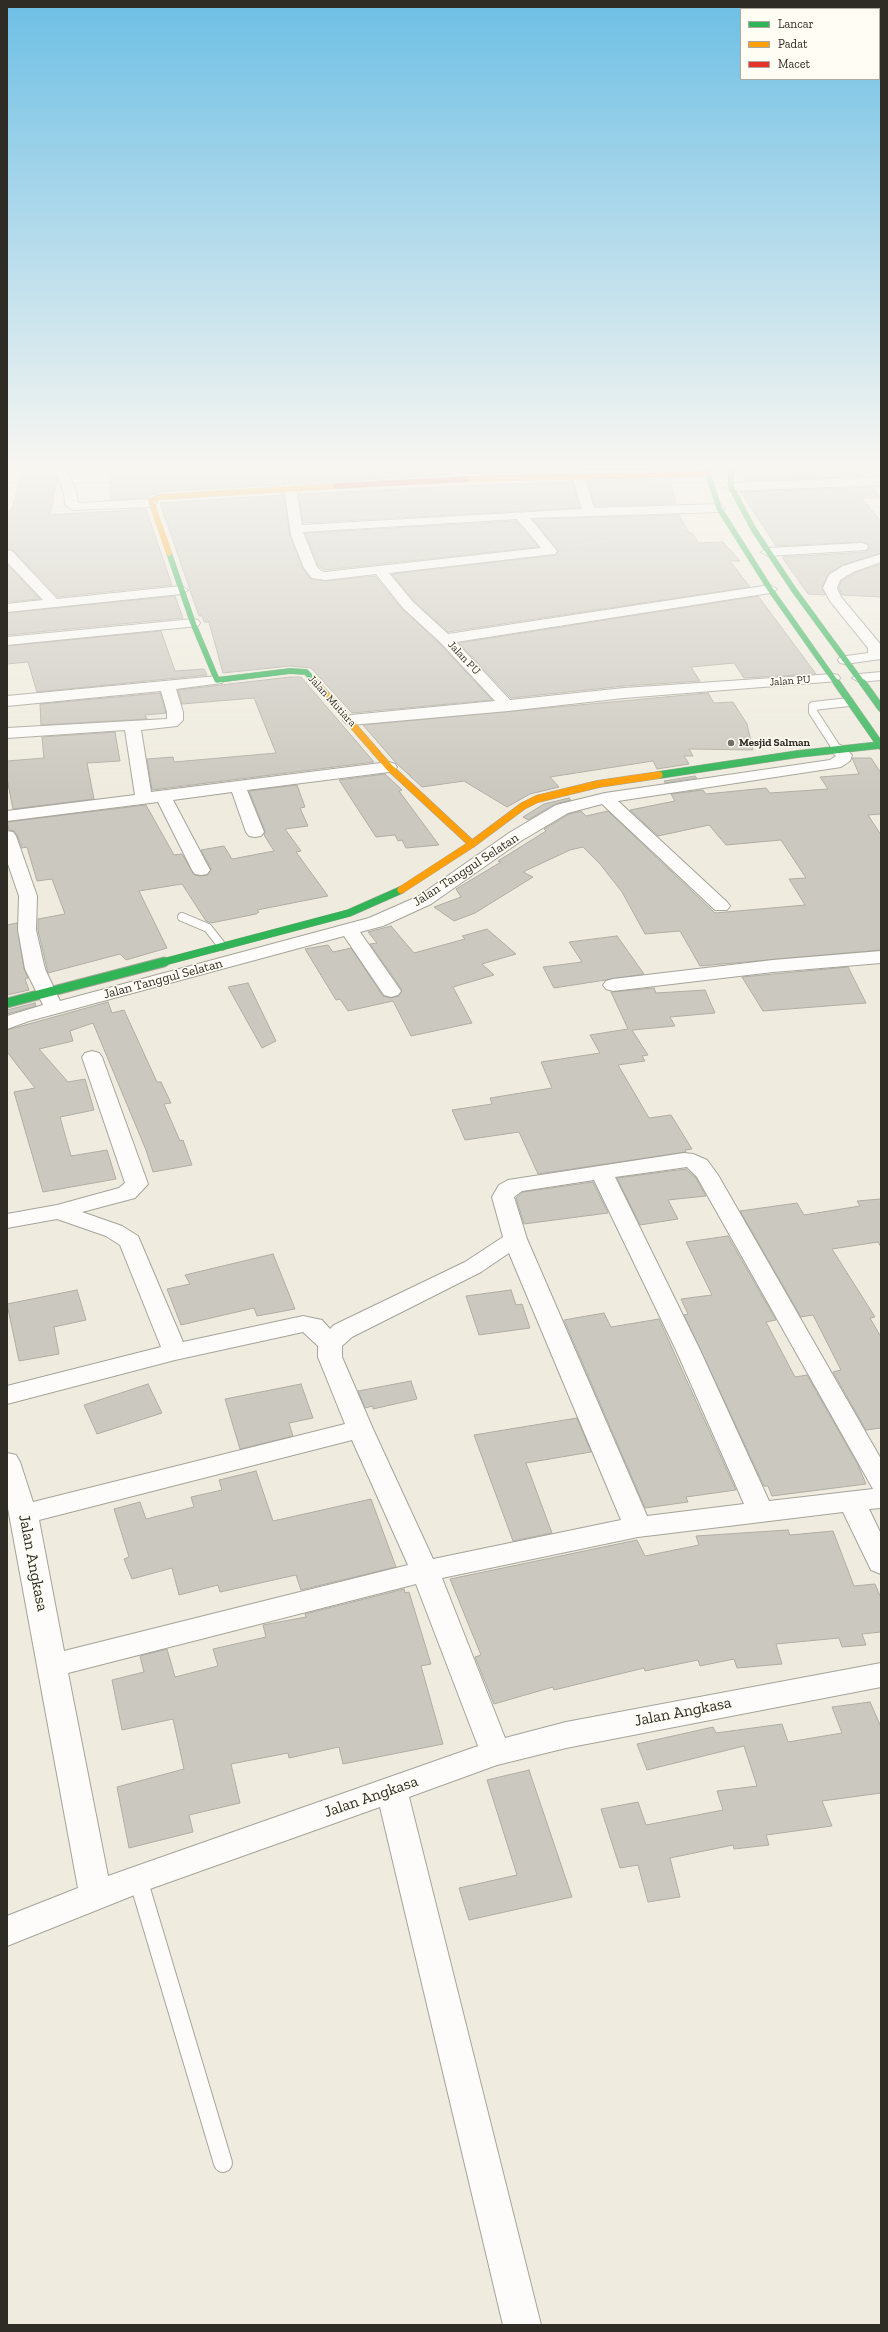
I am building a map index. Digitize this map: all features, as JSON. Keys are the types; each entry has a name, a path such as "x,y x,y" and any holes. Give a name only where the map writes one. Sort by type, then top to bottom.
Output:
{"main road":[{"path":"175,573 193,623 217,680"},
{"path":"760,573 880,746"},
{"path":"783,573 881,708"},
{"path":"788,614 812,613"},
{"name":"Jalan Mutiara","path":"217,680 290,672 306,672 351,720 389,767 472,844"},
{"name":"Jalan Tanggul Selatan","path":"7,1003 50,1000 222,946 349,913 376,902 410,885 472,844 523,806 537,799 564,791 598,784 837,749 880,746"}],"street":[{"path":"25,573 53,602"},
{"path":"315,573 317,575 325,576 354,573"},
{"path":"382,573 408,605 445,639"},
{"path":"842,573 834,578 830,588 835,598 874,647 878,656 845,660"},
{"name":"Jalan PU","path":"445,639 770,589"},
{"path":"7,608 53,602 181,590"},
{"path":"7,641 193,623"},
{"name":"Jalan PU","path":"445,639 508,706"},
{"path":"858,678 881,676"},
{"name":"Jalan PU","path":"351,720 508,706 624,693 832,678"},
{"path":"7,701 217,680"},
{"path":"7,685 25,694 46,698"},
{"path":"7,734 168,723 175,720 175,712 167,686"},
{"path":"132,725 144,798"},
{"name":"Jalan Tanggul Selatan","path":"7,1023 22,1017 50,1000 348,930 376,922 425,900 515,837 562,809 605,798 835,764 844,758 844,754 837,749"},
{"path":"7,816 389,767"},
{"path":"237,787 243,796 255,832"},
{"path":"163,796 201,870"},
{"path":"605,798 721,906"},
{"path":"7,836 28,896 27,930 35,969 50,1000"},
{"path":"348,930 391,991"},
{"path":"613,985 773,966 881,957"},
{"path":"7,1221 58,1212 127,1193 137,1184 92,1057"},
{"path":"638,1527 515,1239 503,1197 507,1190 516,1185 684,1160 693,1161 699,1165 707,1175 881,1482"},
{"path":"601,1172 688,1350 761,1513"},
{"path":"58,1212 114,1231 130,1241 175,1352"},
{"path":"330,1344 343,1331 473,1267 515,1239"},
{"path":"7,1395 175,1352 303,1324 313,1326 330,1344 330,1357 360,1429 426,1571 496,1753"},
{"path":"24,1514 360,1429"},
{"name":"Jalan Angkasa","path":"7,1462 24,1514 95,1894 496,1753 566,1735 881,1675"},
{"path":"52,1666 426,1571 582,1537 638,1527 881,1498"},
{"path":"852,1502 881,1563"},
{"path":"391,1790 522,2325"},
{"path":"7,1930 95,1894"}],"lane":[{"path":"837,749 813,712 813,706 849,702"},
{"path":"182,917 198,922 208,928 222,946"},
{"path":"138,1879 223,2163"}],"building":[{"path":"7,573 15,573 40,599 7,602"},
{"path":"35,573 168,573 172,585 58,597"},
{"path":"184,573 306,573 311,579 325,581 375,576 402,609 439,643 492,700 352,713 311,668 290,666 223,673 209,622 204,622 202,616 199,616"},
{"path":"739,573 750,587 448,632 414,601 392,574"},
{"path":"793,573 830,573 822,587 825,595 808,594"},
{"path":"854,573 881,573 881,597 842,595 839,588 841,581"},
{"path":"175,596 183,618 7,635 7,613"},
{"path":"758,596 816,674 744,678 734,663 691,667 700,681 624,686 511,698 459,643"},
{"path":"161,631 175,671 204,669 207,675 37,692 28,662 7,664 7,646"},
{"path":"301,677 374,762 152,790 147,759 173,757 174,762 276,753 254,698 182,704 178,690"},
{"path":"160,693 166,713 145,715 147,719 41,725 40,704"},
{"path":"708,693 714,703 733,702 747,724 753,750 689,749 693,756 684,756 689,764 657,769 653,761 550,777 559,787 530,794 507,807 464,781 422,787 396,763 363,725"},
{"path":"115,732 120,761 87,763 94,799 13,809 7,779 7,761 44,758 42,737"},
{"path":"852,758 871,758 881,773 881,814 868,815 881,835 881,950 700,966 680,931 645,934 622,892 600,864 583,847 570,850 523,872 533,877 475,913 454,921 434,907 461,897 456,889 501,862 498,861 546,831 544,829 569,814 581,811 586,816 608,811 715,913 805,905 789,879 806,878 781,840 726,845 709,825 658,836 630,810 675,801 671,794 703,790 706,794 766,788 770,793 828,789 820,777 859,774"},
{"path":"385,774 402,790 399,791 439,845 406,848 402,840 398,841 395,835 376,837 339,780"},
{"path":"695,776 697,778 665,783 664,781"},
{"path":"297,785 305,807 300,808 308,826 285,829 301,851 296,852 328,896 257,910 259,912 256,914 211,923 206,921 182,884 139,891 167,948 126,960 120,954 48,973 38,930 38,919 65,914 52,879 37,881 27,847 22,848 17,835 14,831 9,830 7,822 146,805 174,855 182,854 194,875 201,876 208,875 211,869 201,850 224,846 232,859 274,851 264,835 265,831 249,791"},
{"path":"569,798 571,800 555,804 528,820 523,817 544,804"},
{"path":"17,923 24,969 28,978 25,979 29,990 7,995 7,925"},
{"path":"391,926 414,953 465,939 462,936 487,929 516,954 482,964 494,975 453,987 472,1023 411,1036 393,1001 348,1011 340,999 336,1000 305,949 328,945 333,952 351,948 383,996 391,998 399,996 402,990 370,944 377,943 368,932"},
{"path":"617,936 644,974 554,988 543,967 582,962 569,942"},
{"path":"848,967 866,1003 763,1011 742,977"},
{"path":"248,983 276,1041 262,1048 228,987"},
{"path":"654,988 656,993 705,990 715,1013 670,1017 675,1026 632,1030 648,1055 642,1056 645,1061 618,1065 649,1118 671,1115 692,1149 685,1150 686,1152 538,1174 519,1132 465,1140 452,1110 492,1104 490,1098 552,1088 541,1062 600,1053 590,1035 628,1029 611,992"},
{"path":"108,1002 112,1013 124,1010 157,1082 161,1082 171,1103 164,1104 180,1141 183,1140 192,1165 153,1172 146,1150 93,1023 70,1031 73,1041 39,1049 68,1082 85,1079 94,1110 60,1117 71,1156 107,1150 116,1179 43,1192 14,1092 35,1088 7,1052 7,1030"},
{"path":"35,1003 36,1006 7,1014 7,1010"},
{"path":"686,1169 696,1178 706,1196 668,1200 678,1219 640,1225 617,1178"},
{"path":"593,1182 608,1213 524,1224 516,1198 523,1192"},
{"path":"881,1199 881,1247 878,1242 832,1249 875,1317 870,1318 881,1337 881,1428 866,1430 833,1372 841,1370 813,1315 801,1317 740,1211 797,1203 804,1215 860,1206 857,1201"},
{"path":"728,1236 776,1320 766,1322 795,1377 807,1375 858,1465 866,1484 772,1496 768,1486 764,1486 684,1315 688,1314 681,1299 712,1295 686,1242"},
{"path":"273,1254 295,1309 257,1316 254,1308 181,1325 167,1289 190,1284 185,1275"},
{"path":"77,1290 86,1320 54,1327 59,1354 19,1361 7,1304"},
{"path":"511,1290 516,1305 522,1304 530,1328 479,1335 466,1296"},
{"path":"604,1313 611,1327 659,1319 736,1490 686,1497 688,1502 645,1508 564,1320"},
{"path":"411,1381 417,1399 373,1409 373,1406 365,1408 358,1391"},
{"path":"148,1384 162,1413 97,1434 84,1405"},
{"path":"301,1384 313,1418 289,1423 293,1436 240,1449 225,1399"},
{"path":"577,1418 591,1452 526,1463 552,1533 513,1541 474,1435"},
{"path":"256,1471 273,1521 371,1499 396,1567 301,1590 296,1575 220,1592 218,1585 179,1595 172,1568 132,1579 124,1559 129,1557 114,1509 140,1502 146,1519 194,1507 191,1497 222,1490 219,1480"},
{"path":"788,1530 790,1535 833,1531 854,1586 875,1584 881,1598 881,1632 862,1634 866,1645 842,1647 839,1638 776,1644 782,1664 737,1668 734,1659 700,1666 698,1660 645,1671 644,1668 554,1690 553,1687 494,1704 475,1657 481,1655 450,1579 637,1540 645,1556 699,1545 696,1536"},
{"path":"404,1589 405,1593 409,1592 431,1664 421,1666 443,1744 343,1764 339,1747 289,1758 288,1753 231,1764 240,1803 189,1815 193,1832 129,1848 117,1787 184,1769 173,1719 122,1730 112,1680 144,1672 140,1656 167,1649 175,1677 218,1666 213,1649 266,1637 263,1625 306,1617 305,1614"},
{"path":"870,1702 881,1727 881,1793 822,1801 832,1826 766,1835 769,1845 734,1849 733,1845 670,1858 680,1897 648,1902 638,1865 620,1868 601,1809 638,1802 646,1825 723,1810 717,1791 757,1786 744,1746 647,1770 637,1744 713,1727 716,1733 782,1724 788,1742 842,1733 832,1707"},
{"path":"529,1770 572,1897 469,1920 459,1888 517,1875 487,1780"}],"traffic: fast":[{"path":"176,573 193,623 217,680 290,671 306,672 316,683"},
{"path":"760,573 881,746"},
{"path":"783,573 881,708"},
{"path":"659,775 798,754 880,745"},
{"path":"7,1003 349,913 401,890"}],"traffic: slow":[{"path":"316,683 389,767 472,844"},
{"path":"401,890 472,844 523,806 537,799 598,784 659,775"}],"place":[{"name":"Mesjid Salman","path":"731,743"}]}
